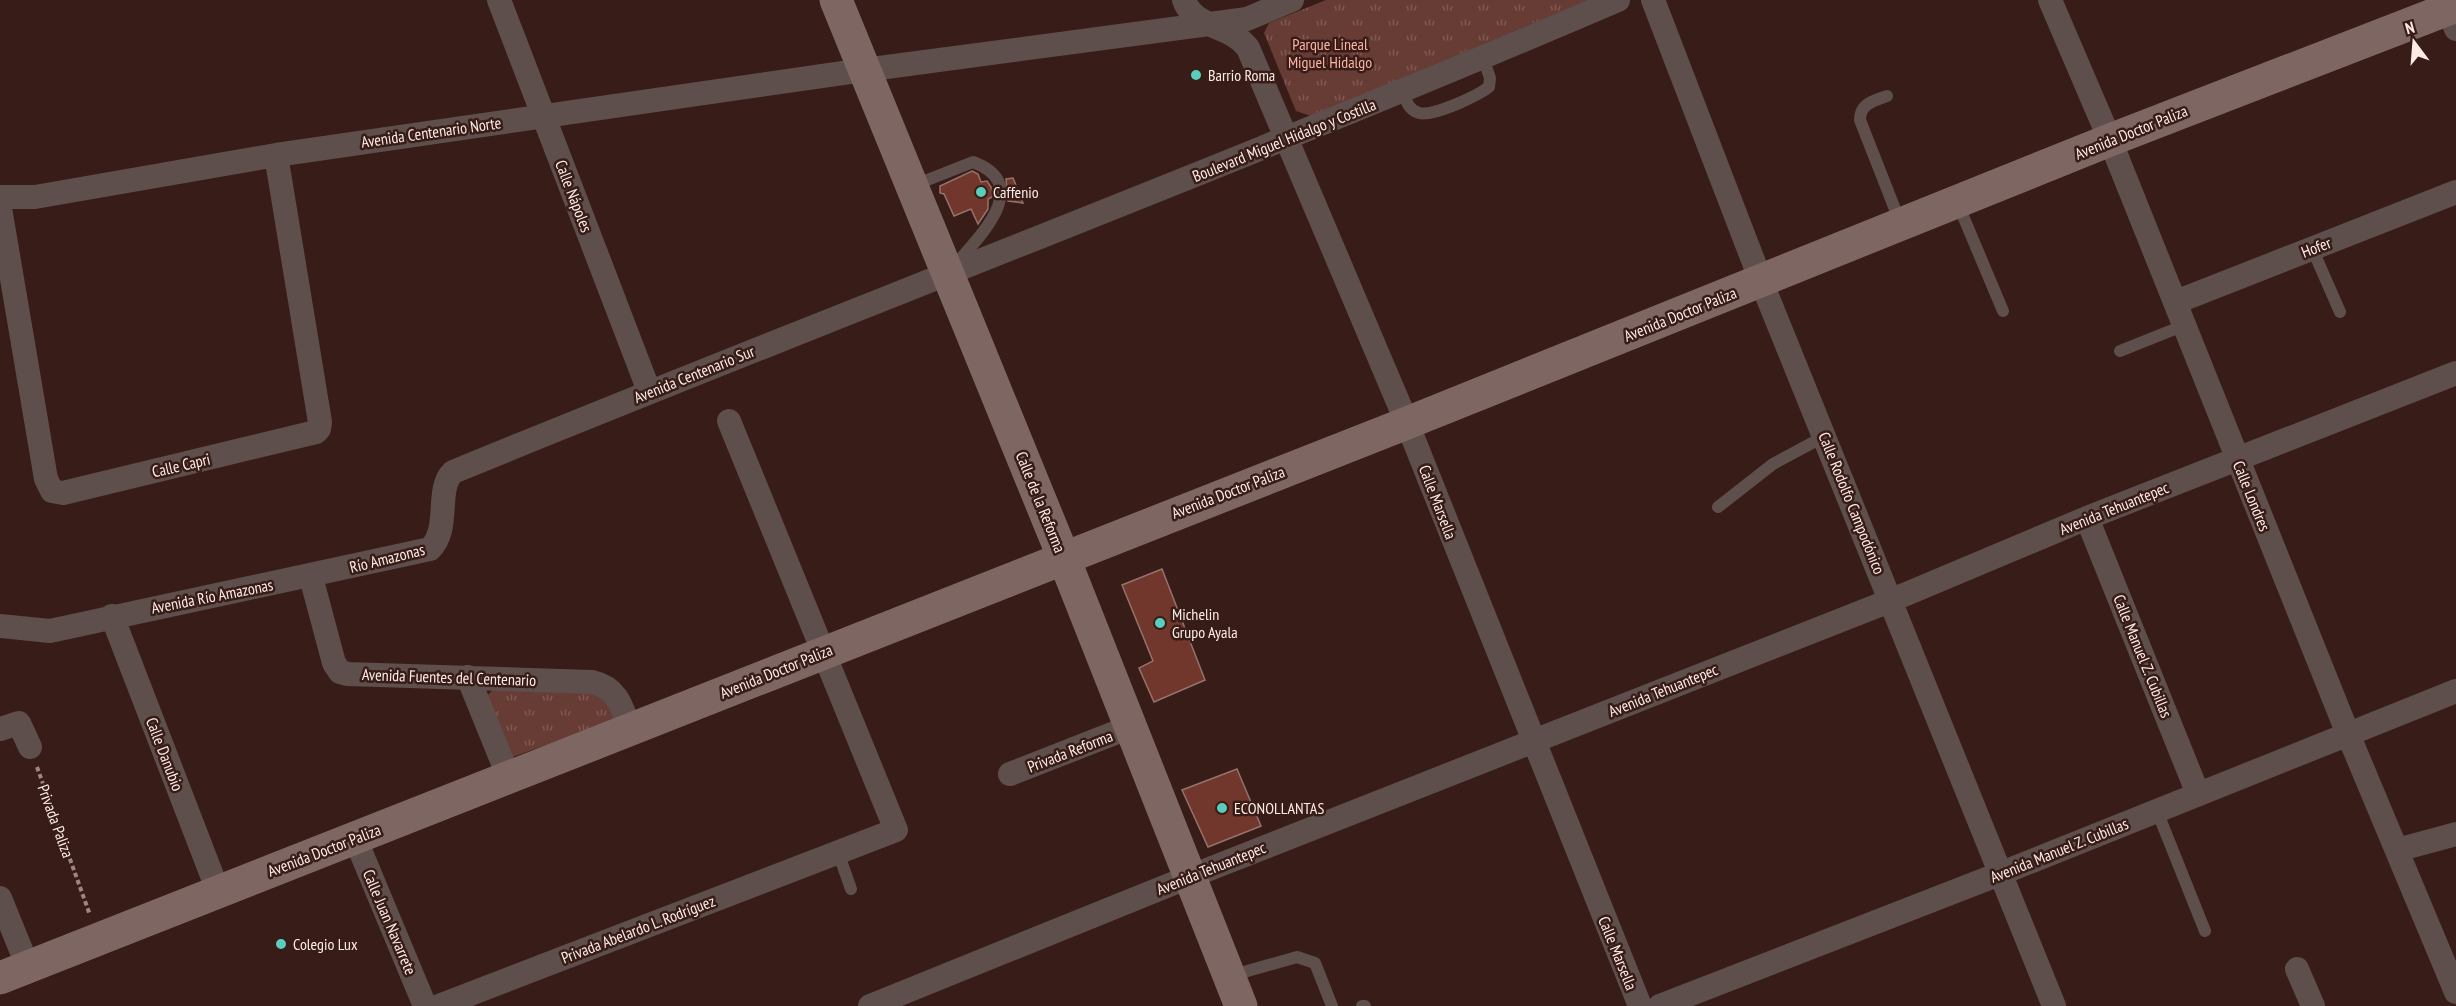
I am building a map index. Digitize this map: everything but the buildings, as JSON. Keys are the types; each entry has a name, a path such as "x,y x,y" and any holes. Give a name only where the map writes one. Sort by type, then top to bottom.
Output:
{"main road":[{"name":"Calle de la Reforma","path":"836,0 1064,556 1241,1006"},
{"name":"Avenida Doctor Paliza","path":"14,972 509,778 1064,556 1407,423 2110,140 2451,11"}],"street":[{"name":"Calle Nápoles","path":"499,0 649,392"},
{"path":"1184,0 1191,14 1205,22"},
{"path":"864,70 1205,22 1247,19 1292,0"},
{"name":"Boulevard Miguel Hidalgo y Costilla","path":"948,274 1287,140 1618,0"},
{"name":"Calle Rodolfo Campodónico","path":"1653,0 1761,281 1892,600 2054,1006"},
{"name":"Calle Londres","path":"2050,0 2110,140 2348,734 2456,992"},
{"name":"Calle Marsella","path":"1205,22 1240,37 1248,48 1407,423 1640,1006"},
{"name":"Avenida Centenario Norte","path":"0,197 35,197 276,155 864,70"},
{"name":"Calle Capri","path":"0,208 46,479 52,491 63,493 315,432 319,429 320,422 276,155"},
{"name":"Hofer","path":"2176,302 2456,192"},
{"name":"Avenida Centenario Sur","path":"447,482 453,472 948,274"},
{"name":"Avenida Tehuantepec","path":"870,1006 1189,877 1892,600 2087,518 2456,373"},
{"path":"729,421 822,652"},
{"name":"Río Amazonas","path":"311,577 430,549 440,535 447,482"},
{"name":"Calle Manuel Z. Cubillas","path":"2087,518 2198,794"},
{"name":"Avenida Río Amazonas","path":"112,616 311,577"},
{"name":"Avenida Fuentes del Centenario","path":"311,577 334,663 340,672 576,680 604,685 618,698 630,730"},
{"path":"0,626 50,631 112,616"},
{"name":"Calle Danubio","path":"112,616 218,891"},
{"name":"Privada Abelardo L. Rodríguez","path":"439,1006 896,830 822,652"},
{"path":"468,678 509,778"},
{"name":"Avenida Manuel Z. Cubillas","path":"1660,1006 2002,873 2456,691"},
{"path":"0,729 19,723 30,747"},
{"name":"Privada Reforma","path":"1010,774 1130,727"},
{"path":"2397,850 2456,834"},
{"name":"Calle Juan Navarrete","path":"355,838 425,1006"},
{"path":"0,898 14,972"},
{"path":"2297,969 2313,1006"}],"lane":[{"path":"1887,96 1865,105 1860,112 1860,120 1901,224"},
{"path":"911,186 973,162 987,167 997,182 1001,199 998,213 948,274"},
{"path":"1957,203 2003,311"},
{"path":"2312,248 2340,312"},
{"path":"2120,351 2185,325"},
{"path":"1718,507 1773,464 1825,436"},
{"path":"2157,811 2205,931"},
{"path":"838,852 851,889"},
{"path":"1229,976 1297,957 1315,963 1332,1006"}],"path":[{"name":"Privada Paliza","path":"30,747 98,939"}],"green space":[{"name":"Parque Lineal Miguel Hidalgo","path":"1326,0 1589,0 1311,116 1296,111 1264,33 1269,23"},
{"path":"494,688 601,691 618,719 510,758 487,696"}],"place":[{"name":"Barrio Roma","path":"1196,75"},
{"name":"Caffenio","path":"981,192"},
{"name":"Michelin Grupo Ayala","path":"1160,623"},
{"name":"ECONOLLANTAS","path":"1222,808"},
{"name":"Colegio Lux","path":"281,944"}]}
